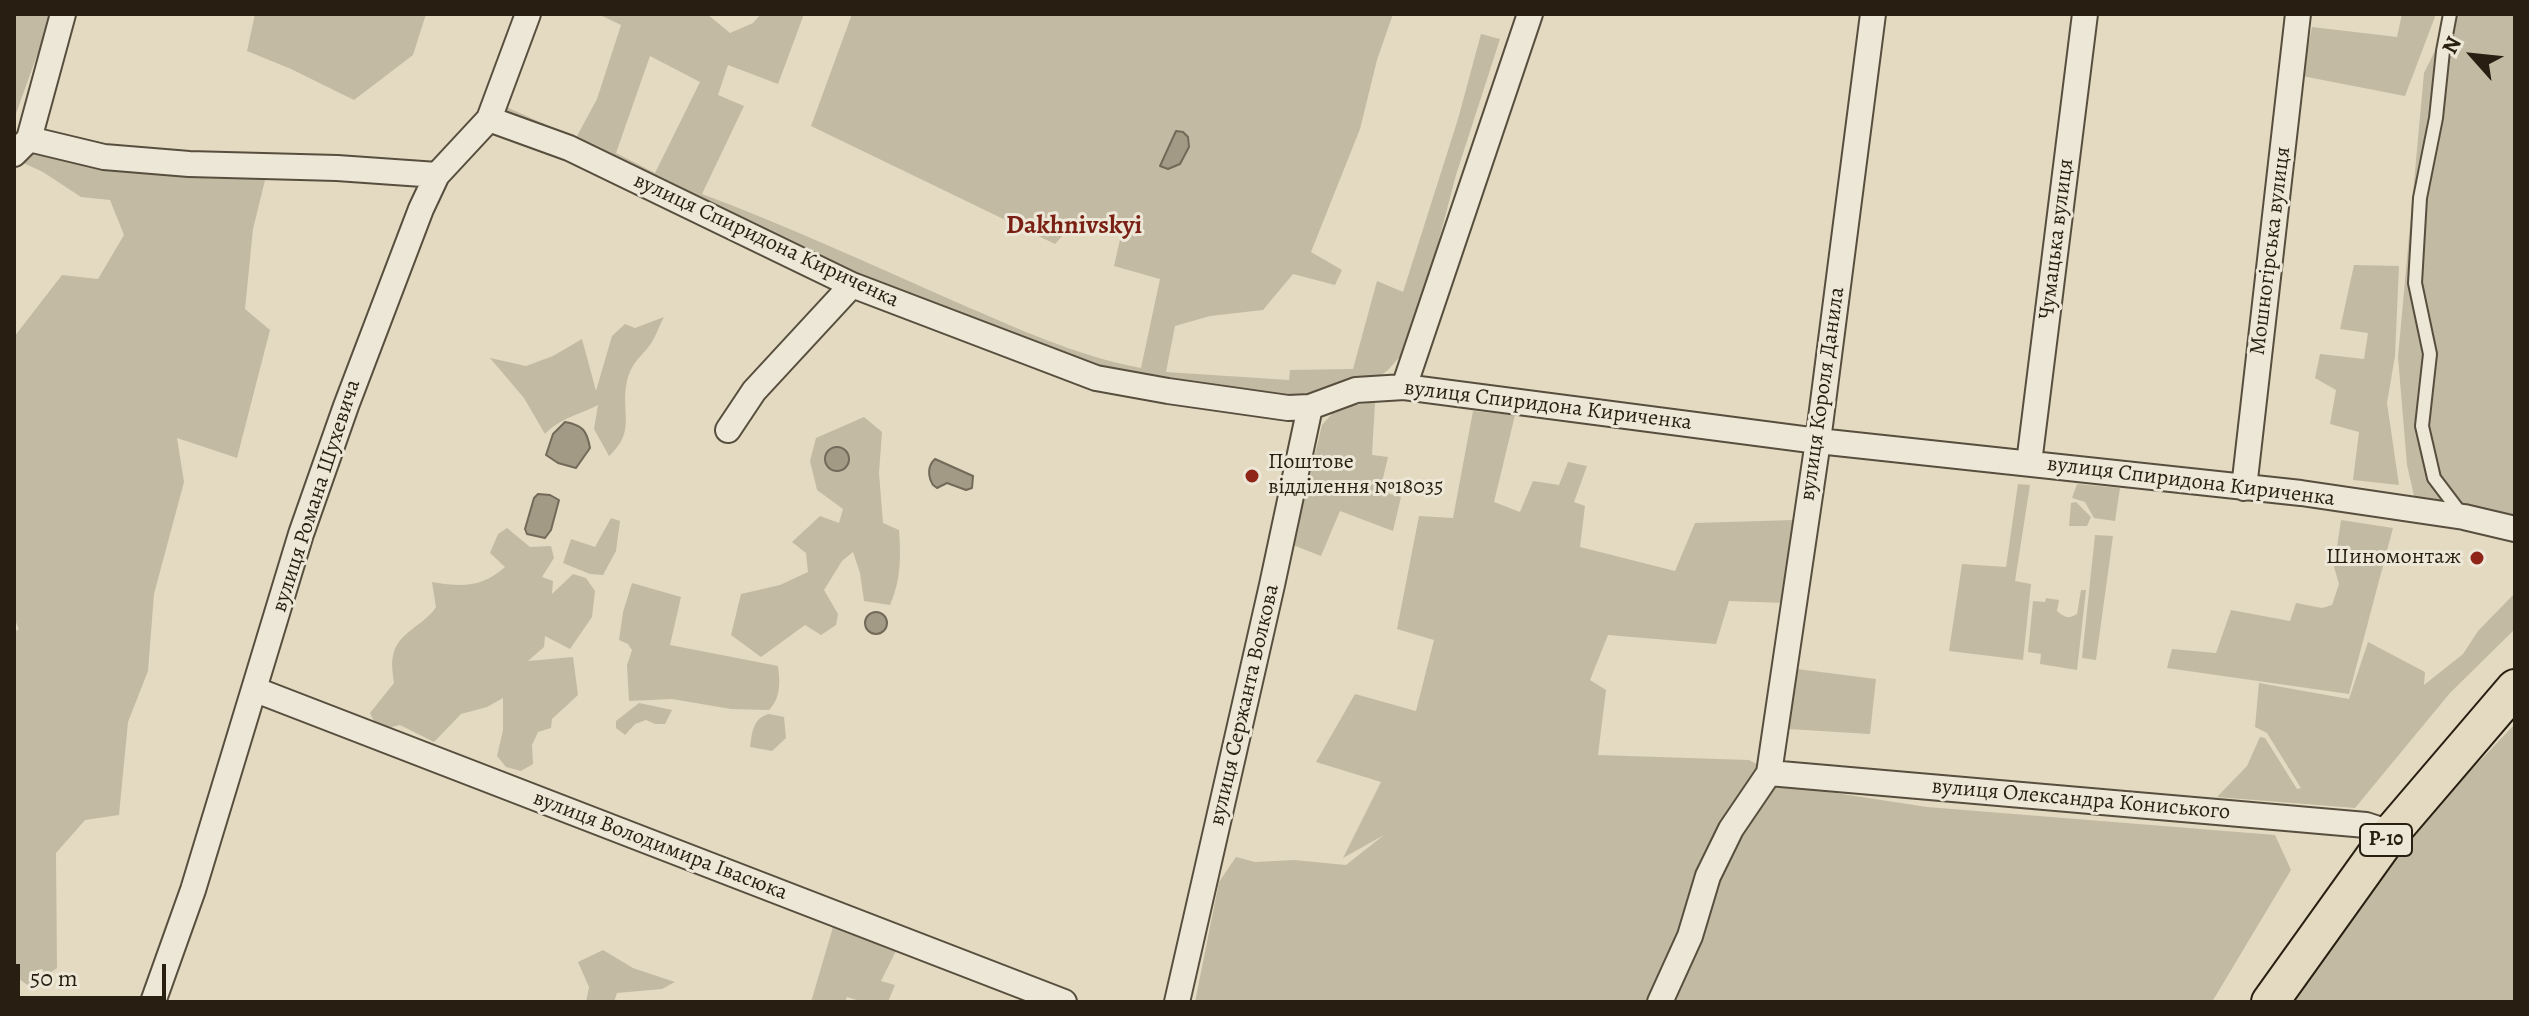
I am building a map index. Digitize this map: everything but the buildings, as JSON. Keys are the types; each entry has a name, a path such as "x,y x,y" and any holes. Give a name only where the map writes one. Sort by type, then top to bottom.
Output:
{"main road":[{"name":"Р-10","path":"2270,1002 2391,833 2515,688"}],"street":[{"path":"63,14 21,147 146,161 437,175"},
{"name":"вулиця Романа Шухевича","path":"153,1002 193,890 301,534 346,406 421,209 437,175 489,119 528,14"},
{"path":"1404,387 1530,14"},
{"name":"вулиця Короля Данила","path":"1769,773 1818,441 1873,14"},
{"name":"Чумацька вулиця","path":"2029,463 2085,14"},
{"name":"Мошногірська вулиця","path":"2244,488 2298,14"},
{"name":"вулиця Спиридона Кириченка","path":"489,119 569,148 852,285 1096,378 1288,408 1310,407 1356,390 1404,387 1818,441 2301,493 2464,517 2515,529"},
{"path":"728,430 754,391 852,285"},
{"name":"вулиця Сержанта Волкова","path":"1177,1002 1310,407"},
{"name":"вулиця Володимира Івасюка","path":"256,690 1064,1002"},
{"path":"1660,1002 1690,936 1708,876 1731,829 1769,773"},
{"name":"вулиця Олександра Кониського","path":"1769,773 2366,825 2391,833"}],"lane":[{"path":"2450,14 2436,118 2420,198 2415,283 2430,354 2422,426 2434,478 2464,517"}],"shaded area":[{"path":"14,14 52,14 14,119"},
{"path":"255,14 426,14 413,55 354,100 247,51"},
{"path":"598,14 707,14 730,33 753,23 761,14 804,14 778,84 728,65 718,95 744,106 702,194 798,232 1047,340 1141,368 1160,279 1114,266 1121,235 1081,215 1055,244 811,126 852,14 1393,14 1377,60 1360,129 1311,252 1342,270 1335,285 1293,274 1263,310 1210,316 1175,326 1166,372 1289,380 1290,370 1353,369 1377,281 1403,292 1458,119 1481,34 1500,39 1404,352 1372,382 1297,395 1265,395 1117,377 929,307 506,116 504,106 576,138 597,99 621,25","holes":["650,56 700,82 655,173 616,153"]},
{"path":"2402,14 2436,14 2405,96 2302,76 2312,27 2397,37"},
{"path":"2453,14 2515,14 2515,517 2415,500 2407,465 2398,357 2424,73"},
{"path":"1176,131 1188,137 1189,147 1180,164 1168,169 1160,166"},
{"path":"28,152 121,168 267,172 253,229 245,309 270,330 237,458 177,438 184,482 154,594 148,671 128,722 119,815 85,820 56,853 57,968 30,987 14,975 14,623 16,631 19,629 14,618 14,337 62,275 98,279 124,235 110,200 81,197 43,172 19,161"},
{"path":"2354,265 2399,266 2395,356 2387,403 2399,485 2353,480 2359,432 2330,424 2336,390 2315,378 2320,354 2364,359 2368,333 2340,329"},
{"path":"664,317 653,340 629,373 623,438 609,456 594,429 598,405 563,420 545,434 524,398 490,358 526,366 553,356 582,339 596,391 612,336 625,324 635,328"},
{"path":"1375,402 1372,455 1388,457 1380,491 1401,497 1393,531 1340,511 1321,556 1293,545 1322,425 1337,408"},
{"path":"1473,411 1515,415 1494,502 1520,512 1533,481 1559,485 1568,462 1587,466 1574,502 1585,506 1580,547 1675,571 1695,523 1794,520 1785,603 1729,601 1716,644 1608,635 1590,680 1606,690 1598,755 1749,760 1803,788 1927,807 2275,835 2291,870 2212,1002 1195,1002 1219,882 1236,857 1255,862 1294,860 1346,865 1384,835 1343,858 1381,782 1316,762 1355,694 1416,711 1434,640 1397,629 1419,516 1453,518"},
{"path":"864,417 882,432 879,473 883,523 899,530 899,568 890,605 864,601 853,552 842,561 824,590 838,614 836,625 821,635 805,625 761,657 731,635 741,594 780,585 808,572 806,553 792,542 820,516 839,523 843,509 817,490 810,461 816,438"},
{"path":"565,422 580,427 589,442 590,448 576,468 558,463 546,455 553,434"},
{"path":"837,447 845,451 849,459 845,467 837,471 829,467 825,459 829,451"},
{"path":"935,459 973,476 972,488 966,490 947,483 937,488 933,485 929,472"},
{"path":"2018,484 2030,485 2015,581 2031,584 2023,660 1949,651 1962,564 2006,567"},
{"path":"2077,484 2120,488 2115,521 2094,518 2085,502 2072,498"},
{"path":"538,494 559,500 551,530 545,538 527,534 525,529"},
{"path":"2076,502 2091,517 2087,526 2069,526 2071,503"},
{"path":"611,518 620,521 616,551 603,575 590,574 563,563 571,539 595,547"},
{"path":"2341,520 2393,528 2349,694 2167,668 2172,649 2216,653 2231,610 2290,621 2296,603 2322,608 2332,605 2339,584 2334,567"},
{"path":"507,528 530,547 551,546 554,558 542,577 553,581 552,594 573,574 586,578 595,591 592,617 570,649 545,636 544,647 528,661 573,657 578,695 552,719 551,728 538,732 532,745 533,764 521,771 506,767 497,756 503,730 503,698 487,707 461,714 434,742 400,725 378,730 370,713 394,683 392,659 400,641 436,607 432,582 471,584 496,574 505,567 490,553 498,534"},
{"path":"2095,535 2113,536 2096,660 2082,658"},
{"path":"632,583 681,597 670,645 778,666 778,695 769,710 731,709 672,699 629,701 627,665 632,650 619,640"},
{"path":"2081,590 2086,590 2077,670 2040,664 2041,654 2028,652 2033,601 2045,602 2046,598 2059,600 2057,611 2072,617 2077,614"},
{"path":"2515,593 2515,629 2450,693 2355,808 2217,797 2247,766 2260,737 2265,738 2297,789 2301,788 2267,733 2255,727 2259,683 2349,699 2368,642 2425,672 2424,685 2463,654 2478,631"},
{"path":"872,612 880,612 887,623 880,634 872,634 865,627 865,619"},
{"path":"1797,669 1876,679 1870,734 1788,729"},
{"path":"639,703 672,710 665,724 646,720 635,724 625,735 616,728 616,721"},
{"path":"769,714 784,717 786,738 772,751 750,747 756,722"},
{"path":"2515,724 2515,1002 2294,1002 2386,859"},
{"path":"833,927 896,951 881,981 895,985 888,1002 863,1002 847,997 845,1002 811,1002"},
{"path":"603,950 633,968 675,982 662,989 617,993 614,1002 586,1002 589,987 578,962"}],"place":[{"name":"Поштове відділення №18035","path":"1252,476"},
{"name":"Шиномонтаж","path":"2477,558"}],"district":[{"name":"Dakhnivskyi","path":"1074,227"}]}
